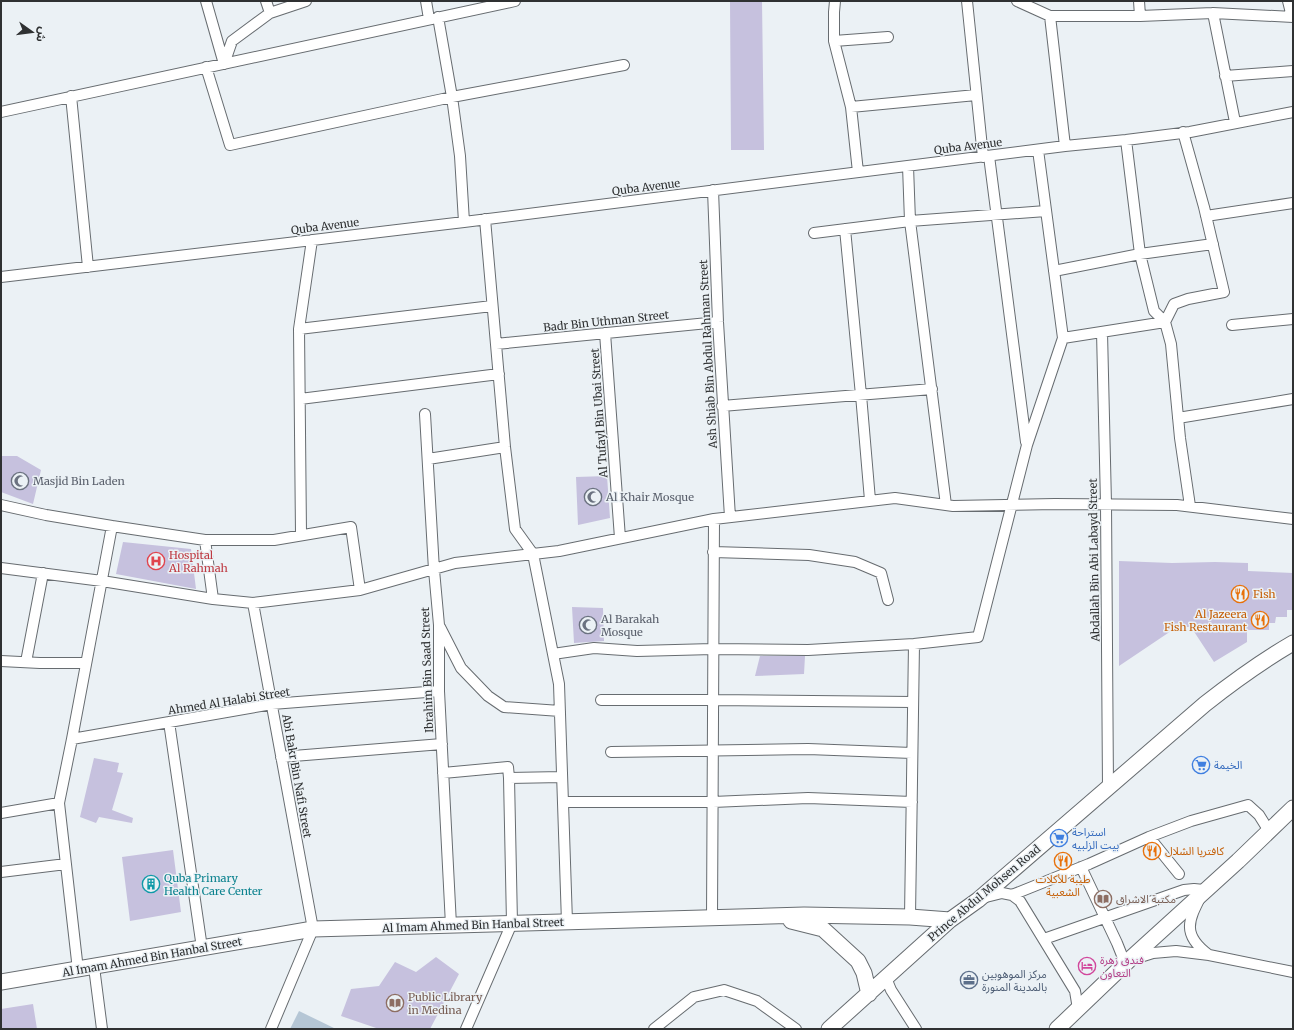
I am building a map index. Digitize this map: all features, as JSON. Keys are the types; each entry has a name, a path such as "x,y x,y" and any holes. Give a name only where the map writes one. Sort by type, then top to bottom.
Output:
{"main road":[{"name":"Prince Abdul Mohsen Road","path":"829,1029 950,920 978,900 1205,704 1244,674 1272,655 1293,644"},
{"path":"1065,1027 1078,1009 1293,808"},
{"name":"Al Imam Ahmed Bin Hanbal Street","path":"1,982 313,929 804,915 910,917 950,920"},
{"path":"773,916 823,929 858,961 864,973 869,994"}],"street":[{"path":"206,1 224,64"},
{"path":"266,1 270,13"},
{"path":"224,64 232,41 270,13 306,1"},
{"path":"426,1 434,18 452,97 460,156 464,222"},
{"path":"1,112 515,1"},
{"path":"835,1 834,41 851,107 858,172"},
{"path":"967,1 976,95 997,214 1027,445"},
{"path":"1017,1 1050,16 1140,16 1213,13 1292,17 1288,1"},
{"path":"1139,1 1140,16"},
{"path":"1213,13 1235,122"},
{"path":"1050,16 1065,146"},
{"path":"834,41 888,37"},
{"path":"206,68 230,145 452,97 624,65"},
{"path":"1225,76 1293,71"},
{"path":"851,107 976,95"},
{"path":"71,96 88,266"},
{"name":"Quba Avenue","path":"1,277 464,222 1065,146 1126,140 1183,132 1293,112"},
{"path":"1165,322 1174,304 1188,298 1224,292 1206,216 1183,132"},
{"path":"1126,140 1140,254 1154,311 1165,322 1172,344 1180,438 1190,506"},
{"path":"553,654 594,648 637,651 713,649 808,650 914,644 978,637 1027,445 1063,338 1038,150"},
{"path":"908,166 910,220 946,505"},
{"name":"Ash Shiab Bin Abdul Rahman Street","path":"713,190 722,406 730,517"},
{"path":"1206,216 1293,203"},
{"path":"814,233 910,220 1046,211"},
{"path":"485,219 505,447 515,529 533,554 559,684 567,922"},
{"path":"844,229 862,395 870,500"},
{"path":"301,534 299,329 312,240"},
{"path":"1054,271 1140,254 1212,244"},
{"path":"299,329 492,306"},
{"path":"1232,325 1293,318"},
{"name":"Badr Bin Uthman Street","path":"496,344 718,322"},
{"path":"1063,338 1165,322"},
{"name":"Abdallah Bin Abi Labayd Street","path":"1102,332 1106,504 1108,787"},
{"name":"Al Tufayl Bin Ubai Street","path":"605,333 620,538"},
{"path":"300,399 498,374"},
{"path":"722,406 932,389"},
{"path":"1178,418 1293,399"},
{"name":"Ibrahim Bin Saad Street","path":"426,414 434,570 439,626 439,692 451,925"},
{"path":"428,459 505,447"},
{"path":"1,568 102,581 213,599 253,603 360,590 455,563 559,551 714,519 870,500 895,498 953,506 1106,504 1177,505 1293,519"},
{"path":"1,505 46,515 205,540 274,540 301,534 351,527 360,590"},
{"path":"712,918 714,519"},
{"path":"78,970 59,803 112,526"},
{"path":"205,540 213,599"},
{"path":"714,552 809,555 855,562 881,573 888,600"},
{"path":"26,662 43,573"},
{"name":"Abi Bakr Bin Nafi Street","path":"253,603 313,929"},
{"path":"439,626 461,668 488,696 504,707 560,711"},
{"path":"910,917 914,644"},
{"path":"1,661 86,663"},
{"name":"Ahmed Al Halabi Street","path":"72,739 272,704 439,692"},
{"path":"601,700 913,702"},
{"path":"170,722 202,948"},
{"path":"281,758 442,744"},
{"path":"611,752 808,749 912,753"},
{"path":"443,773 508,768 509,778 512,923 466,1029"},
{"path":"509,778 562,777"},
{"path":"563,802 712,802 808,798 912,802"},
{"path":"1,813 59,803"},
{"path":"1012,895 1081,868 1149,837 1191,821 1248,805 1259,815 1269,831"},
{"path":"1149,837 1179,874"},
{"path":"1,872 66,864"},
{"path":"1081,868 1104,919 1117,943 1124,965 1153,953 1176,951 1209,955 1293,972"},
{"path":"1044,939 1184,890 1194,889 1204,890 1191,916 1190,933 1198,947 1209,955"},
{"path":"978,900 1002,893 1012,895 1020,901 1075,991 1078,1009"},
{"path":"270,1029 313,929"},
{"path":"94,967 102,1029"},
{"path":"886,978 891,990 916,1029"},
{"path":"654,1029 694,997 724,990 757,1001 796,1029"}],"shaded area":[{"path":"299,1011 336,1029 290,1029"}],"building":[{"path":"730,1 762,1 764,150 731,150"},
{"name":"Masjid Bin Laden","path":"1,456 17,456 41,470 33,504 1,492"},
{"name":"Al Khair Mosque","path":"607,476 610,518 578,525 576,477"},
{"name":"Hospital Al Rahmah","path":"123,542 191,549 196,589 116,574"},
{"path":"1119,561 1248,563 1248,571 1293,573 1293,610 1287,610 1287,617 1276,617 1275,623 1269,623 1269,630 1247,630 1247,642 1214,662 1191,627 1177,627 1119,666"},
{"name":"Al Barakah Mosque","path":"572,607 603,608 604,641 574,643"},
{"path":"760,656 805,656 804,674 755,676"},
{"path":"94,758 119,763 117,772 123,773 112,810 133,818 132,823 99,817 96,823 80,817"},
{"name":"Quba Primary Health Care Center","path":"173,850 181,912 130,921 122,857"},
{"name":"Public Library in Medina","path":"436,957 459,974 430,1029 379,1029 341,1016 351,989 379,986 395,962 416,972"},
{"path":"33,1004 37,1029 1,1029 1,1009"}],"place":[{"name":"Masjid Bin Laden","path":"20,481"},
{"name":"Al Khair Mosque","path":"593,497"},
{"name":"Hospital Al Rahmah","path":"156,561"},
{"name":"Fish","path":"1240,594"},
{"name":"Al Jazeera Fish Restaurant","path":"1260,620"},
{"name":"Al Barakah Mosque","path":"588,625"},
{"name":"الخيمة","path":"1201,765"},
{"name":"استراحة بيت الزلبيه","path":"1059,838"},
{"name":"كافتريا الشلال","path":"1152,851"},
{"name":"طيبة للأكلات الشعبية","path":"1063,861"},
{"name":"Quba Primary Health Care Center","path":"151,884"},
{"name":"مكتبة الاشراق","path":"1103,899"},
{"name":"فندق زهرة التعاون","path":"1087,966"},
{"name":"مركز الموهوبين بالمدينة المنورة","path":"969,980"},
{"name":"Public Library in Medina","path":"395,1003"}]}
